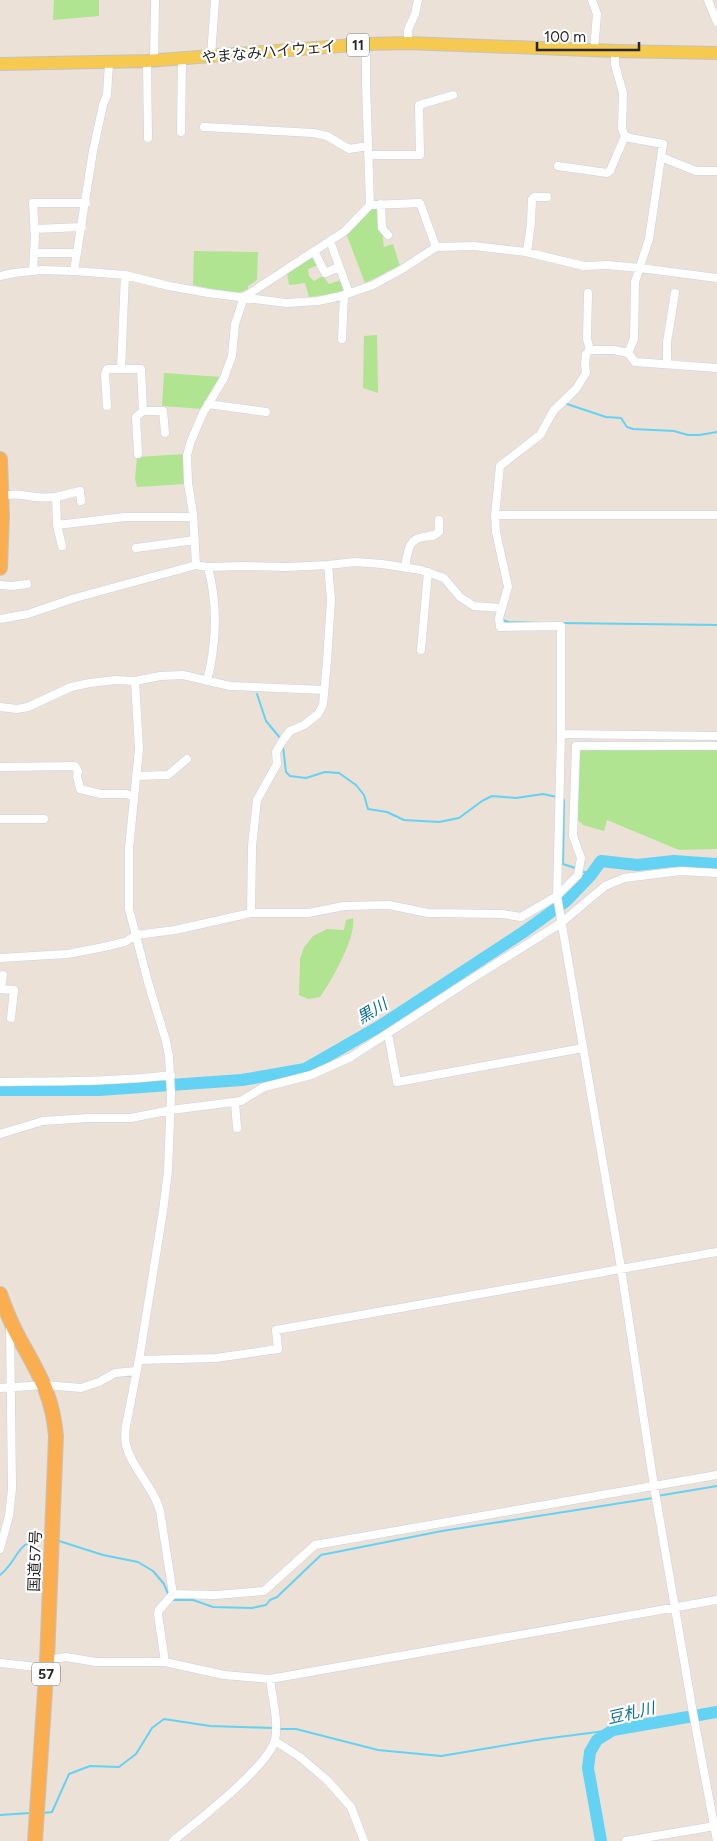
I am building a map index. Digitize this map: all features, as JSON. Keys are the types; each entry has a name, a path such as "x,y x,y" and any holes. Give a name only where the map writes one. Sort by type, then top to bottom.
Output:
{"highway":[{"path":"0,459 2,496 0,568"},
{"name":"国道57号","path":"0,1294 10,1321 45,1385 53,1412 56,1436 46,1664 35,1841"}],"main road":[{"name":"やまなみハイウェイ","path":"0,64 150,61 366,44 408,43 717,53"}],"street":[{"path":"148,138 150,61 155,0"},
{"path":"211,56 215,0"},
{"path":"408,43 408,30 415,14 418,0"},
{"path":"594,50 597,14 592,0 596,0"},
{"path":"708,0 717,22"},
{"path":"366,44 370,205"},
{"path":"615,51 615,65 623,93 622,129 626,136 630,138 663,144 649,239 635,282 634,339 628,353"},
{"path":"181,132 182,58"},
{"path":"74,270 97,133 103,105 108,95 109,63"},
{"path":"204,126 313,133 327,136 349,149 420,155 419,105 454,95"},
{"path":"558,166 606,173 610,171 626,136"},
{"path":"662,157 696,171 717,171"},
{"path":"527,252 532,199 534,197 548,196"},
{"path":"33,271 33,203 86,203"},
{"path":"196,564 187,456 194,434 208,404 224,378 232,356 235,324 244,297 345,231 370,205 420,203 436,247"},
{"path":"381,204 382,228 388,235"},
{"path":"34,229 82,227"},
{"path":"330,241 340,267 346,294 342,340"},
{"path":"0,276 33,271 74,270 125,275 170,286 286,303 318,301 372,285 404,268 436,247 474,246 527,252 584,266 607,265 717,278"},
{"path":"314,250 325,273 340,267"},
{"path":"34,253 77,253"},
{"path":"121,369 125,275"},
{"path":"588,293 587,339 590,350"},
{"path":"668,364 667,342 675,293"},
{"path":"717,368 635,362 628,353 614,350 590,350 586,354 586,373 576,389 554,410 540,435 500,466 495,515 496,532 508,587 501,608 500,626 561,626 561,734 557,896 621,1268 654,1486 717,1841"},
{"path":"107,406 105,374 107,369 141,369 142,411"},
{"path":"208,404 266,412"},
{"path":"138,454 136,417 142,411 164,411 165,433"},
{"path":"2,496 24,494 34,497 56,497 80,491 81,501"},
{"path":"56,497 57,524 62,546"},
{"path":"495,515 717,515"},
{"path":"57,524 125,517 193,517"},
{"path":"405,567 409,547 413,541 434,536 438,532 440,520"},
{"path":"136,548 195,540"},
{"path":"0,619 28,614 75,598 196,564 208,567 328,565 355,562 405,567 444,578 460,597 474,606 501,608"},
{"path":"251,914 252,846 257,800 277,764 276,752 283,740 290,731 304,725 318,714 322,705 328,661 330,600 328,565"},
{"path":"207,681 215,641 216,606 208,567"},
{"path":"421,650 428,572"},
{"path":"0,585 27,584"},
{"path":"0,707 17,709 28,707 72,687 116,680 135,681 160,676 183,675 230,686 324,690"},
{"path":"135,681 138,749 128,881 129,909 166,1041 171,1075 171,1110 166,1188 126,1426 126,1446 143,1479 158,1501 173,1594"},
{"path":"561,734 717,736"},
{"path":"0,958 67,954 125,942 136,935 174,930 251,914 308,913 344,906 389,905 428,913 502,914 521,917 557,896 578,875 581,858 573,836 576,746 717,746"},
{"path":"136,776 168,775 187,759"},
{"path":"0,767 75,766 78,771 77,776 80,789 101,794 127,794 133,797"},
{"path":"0,819 44,818"},
{"path":"0,1134 44,1122 88,1118 131,1118 171,1110 241,1101 264,1087 311,1075 351,1057 561,923 604,886 624,878 681,871 717,873"},
{"path":"2,975 1,989 14,990 11,1018"},
{"path":"388,1034 397,1082 583,1048"},
{"path":"0,1082 135,1079 171,1075"},
{"path":"235,1102 239,1124"},
{"path":"138,1360 210,1358 278,1349 276,1330 717,1252"},
{"path":"0,1549 9,1516 12,1488 10,1321"},
{"path":"0,1388 45,1385 81,1388 99,1382 115,1373 136,1370"},
{"path":"173,1594 215,1595 264,1591 315,1545 717,1475"},
{"path":"165,1662 158,1614 159,1610 173,1594"},
{"path":"0,1663 46,1664 66,1657 96,1662 165,1662 224,1675 270,1679 717,1600"},
{"path":"173,1841 247,1778 269,1752 275,1740 276,1722 270,1679"},
{"path":"275,1740 328,1781 350,1806 364,1841"},
{"path":"626,1841 715,1826"}],"green space":[{"path":"54,0 99,0 99,16 53,20"},
{"path":"378,207 384,247 393,244 400,266 365,283 346,233 355,227 370,208"},
{"path":"194,251 258,252 257,280 248,286 248,289 236,294 193,285"},
{"path":"313,254 319,265 308,269 309,276 314,281 323,276 329,284 341,280 345,290 309,297 305,283 289,285 287,272"},
{"path":"377,335 378,393 363,388 364,336"},
{"path":"164,373 221,377 203,409 162,406"},
{"path":"185,454 185,484 137,487 135,479 137,457"},
{"path":"579,748 717,748 717,849 679,850 607,820 604,831 583,825 577,819"},
{"path":"353,918 351,936 347,947 337,970 320,997 308,999 299,995 300,959 304,947 313,936 327,929 344,930 346,920"}],"waterway":[{"path":"567,404 606,417 621,418 627,427 633,429 674,431 688,435 717,432"},
{"path":"503,620 508,622 540,623"},
{"path":"562,623 717,625"},
{"path":"257,694 266,721 281,739"},
{"path":"283,746 286,772 290,776 306,778 325,772 339,773 356,785 364,795 368,809 387,812 404,820 439,822 459,818 492,796 516,798 543,794 557,797"},
{"path":"561,799 564,800 563,864 578,869"},
{"name":"黒川","path":"0,1090 99,1090 242,1080 305,1069 380,1026 525,931 565,902 591,875 601,861 637,865 674,861 717,864"},
{"path":"582,871 591,875"},
{"path":"657,1496 717,1486"},
{"path":"172,1600 193,1600 213,1607 252,1608 266,1605 270,1600 277,1597 321,1555 442,1531 653,1498"},
{"path":"0,1575 23,1547 36,1540 46,1539"},
{"path":"56,1540 103,1555 138,1562 153,1571 164,1584 169,1596"},
{"name":"豆札川","path":"601,1841 588,1768 590,1752 597,1740 613,1730 717,1712"},
{"path":"42,1813 52,1812 69,1774 90,1766 119,1767 136,1754 152,1728 164,1719 210,1726 274,1728"},
{"path":"279,1729 296,1729 378,1750 441,1756 543,1739 613,1730"},
{"path":"0,1815 30,1813"}]}
